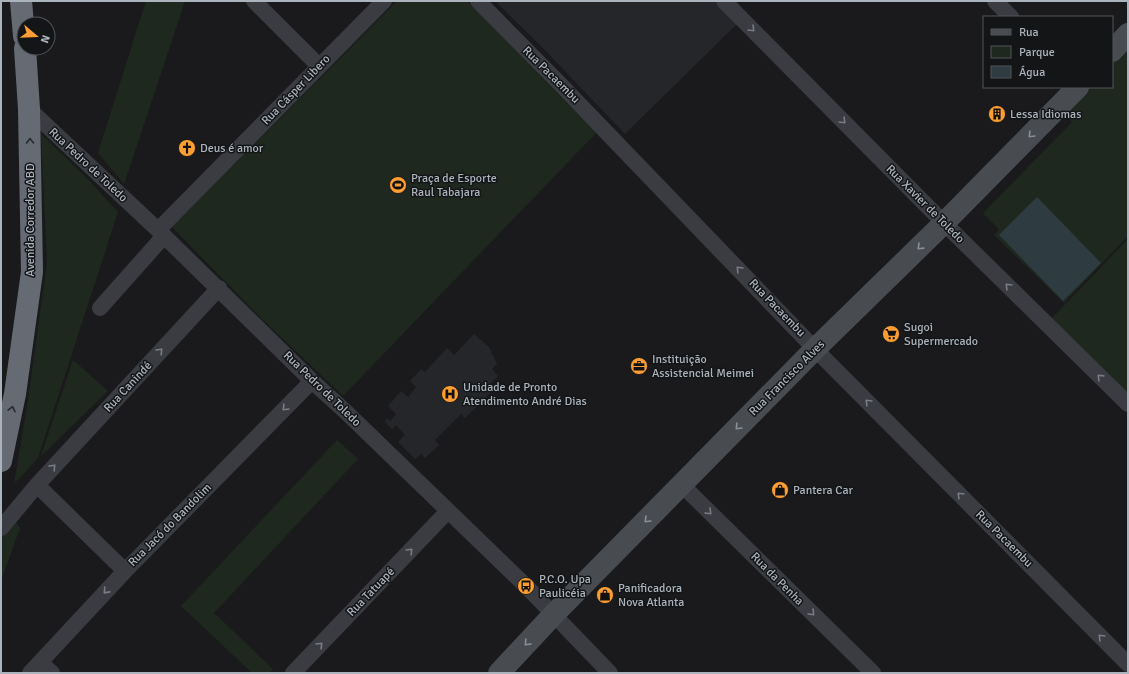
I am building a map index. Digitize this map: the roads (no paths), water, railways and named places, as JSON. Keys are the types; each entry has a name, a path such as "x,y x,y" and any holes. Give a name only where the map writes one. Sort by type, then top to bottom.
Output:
{"highway":[{"path":"21,1 22,16"},
{"name":"Avenida Corredor ABD","path":"1,461 15,394 32,272 30,109 26,56"}],"street":[{"path":"254,1 320,66"},
{"name":"Rua Cásper Libero","path":"100,308 161,233 384,1"},
{"name":"Rua Pacaembu","path":"478,1 815,348 1128,664"},
{"name":"Rua Xavier de Toledo","path":"724,1 944,223 1128,404"},
{"path":"995,1 1010,16"},
{"path":"1113,50 1128,34"},
{"name":"Rua Francisco Alves","path":"499,673 554,614 815,348 944,223 1077,88"},
{"name":"Rua Pedro de Toledo","path":"30,109 161,233 554,614 610,673"},
{"name":"Rua Canindé","path":"1,528 37,485 218,288"},
{"name":"Rua Jacó do Bandolim","path":"41,670 125,571 312,381"},
{"path":"37,485 125,571"},
{"name":"Rua da Penha","path":"682,485 873,673"},
{"name":"Rua Tatuapé","path":"293,673 448,511"}],"water":[{"path":"1037,197 1101,263 1063,301 999,235"}],"place":[{"name":"Lessa Idiomas","path":"997,114"},
{"name":"Deus é amor","path":"187,148"},
{"name":"Praça de Esporte Raul Tabajara","path":"398,185"},
{"name":"Sugoi Supermercado","path":"891,334"},
{"name":"Instituição Assistencial Meimei","path":"639,366"},
{"name":"Unidade de Pronto Atendimento André Dias","path":"450,394"},
{"name":"Pantera Car","path":"780,490"},
{"name":"P.C.O. Upa Paulicéia","path":"526,586"},
{"name":"Panificadora Nova Atlanta","path":"605,595"}]}
